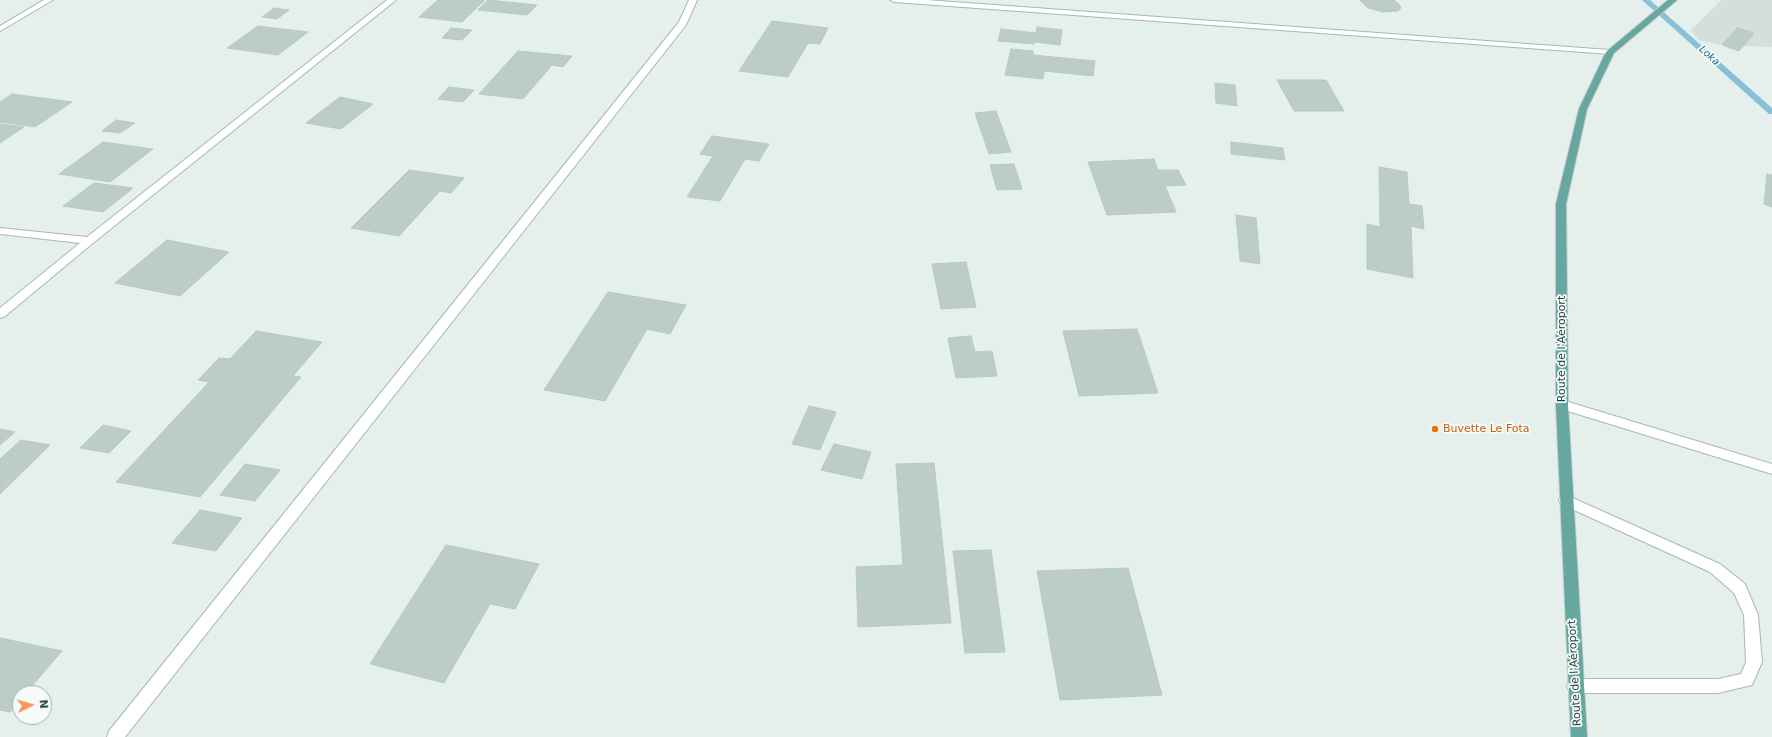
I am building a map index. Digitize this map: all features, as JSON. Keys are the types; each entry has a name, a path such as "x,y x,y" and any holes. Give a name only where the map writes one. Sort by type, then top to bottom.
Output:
{"main road":[{"name":"Route de l'Aéroport","path":"1578,737 1562,405 1561,204 1583,109 1610,52 1673,0"}],"street":[{"path":"0,29 49,0"},
{"path":"0,314 89,241 392,0"},
{"path":"115,737 683,23 693,0"},
{"path":"894,0 975,3 1610,52"},
{"path":"0,231 89,241"},
{"path":"1562,405 1772,469"},
{"path":"1566,500 1716,568 1740,589 1751,615 1754,662 1746,680 1718,686 1575,686"}],"shaded area":[{"path":"1722,0 1772,0 1772,47 1722,45 1698,40 1691,30"}],"building":[{"path":"438,0 485,0 462,22 419,17"},
{"path":"488,0 537,5 527,15 478,10"},
{"path":"1360,0 1394,0 1401,8 1398,11 1383,12 1368,8"},
{"path":"274,8 289,10 277,19 262,17"},
{"path":"772,21 828,28 820,44 808,43 788,77 739,71"},
{"path":"258,26 308,32 278,55 227,48"},
{"path":"1037,27 1062,30 1060,45 1035,42"},
{"path":"451,28 472,30 462,40 442,38"},
{"path":"1737,28 1754,33 1739,51 1722,45"},
{"path":"1001,29 1036,33 1034,44 998,41"},
{"path":"1011,49 1033,51 1033,55 1095,61 1093,76 1044,71 1043,79 1005,75"},
{"path":"518,51 572,56 563,67 552,65 523,99 479,94"},
{"path":"1277,80 1326,80 1344,111 1294,111"},
{"path":"1215,83 1235,85 1237,106 1216,103"},
{"path":"449,87 474,90 463,102 438,99"},
{"path":"12,94 72,102 35,127 0,122 0,102"},
{"path":"340,97 373,104 341,129 306,123"},
{"path":"996,111 1011,152 989,154 975,113"},
{"path":"116,120 135,123 120,133 102,131"},
{"path":"0,124 24,127 0,143"},
{"path":"712,136 769,144 759,161 745,159 720,201 687,197 713,156 700,154"},
{"path":"103,142 153,149 110,182 59,174"},
{"path":"1231,142 1283,148 1285,160 1231,154"},
{"path":"1154,159 1158,170 1178,170 1186,185 1165,186 1176,212 1107,215 1088,162"},
{"path":"1014,164 1022,189 997,190 990,165"},
{"path":"1379,167 1407,172 1409,204 1422,206 1424,229 1411,226 1413,278 1367,269 1367,224 1380,227"},
{"path":"409,170 464,178 451,193 440,191 399,236 351,228"},
{"path":"1767,174 1772,175 1772,207 1764,204"},
{"path":"94,183 133,188 103,212 63,206"},
{"path":"1236,215 1256,218 1260,264 1240,261"},
{"path":"167,240 229,252 180,296 115,283"},
{"path":"966,262 976,307 941,309 932,264"},
{"path":"608,292 686,305 670,334 647,329 605,401 544,390"},
{"path":"1137,329 1158,393 1079,396 1063,331"},
{"path":"256,331 322,342 293,376 301,377 200,497 116,482 209,382 198,380 219,358 230,359"},
{"path":"971,336 975,352 992,351 997,376 956,378 948,338"},
{"path":"809,406 836,412 820,450 792,444"},
{"path":"103,425 131,431 109,453 80,448"},
{"path":"0,429 15,432 0,445"},
{"path":"21,440 50,445 0,494 0,459"},
{"path":"834,444 871,452 862,479 821,470"},
{"path":"934,463 951,623 858,627 856,567 903,565 896,464"},
{"path":"245,464 280,470 255,501 220,495"},
{"path":"200,510 242,518 216,551 172,543"},
{"path":"446,545 539,564 515,609 490,604 444,683 370,664"},
{"path":"991,550 1005,652 965,653 953,551"},
{"path":"1128,568 1162,695 1060,700 1037,571"},
{"path":"0,638 62,651 33,685 12,685 12,710 10,712 0,710"}],"waterway":[{"name":"Loka","path":"1646,0 1772,112"}],"place":[{"name":"Buvette Le Fota","path":"1435,429"}]}
